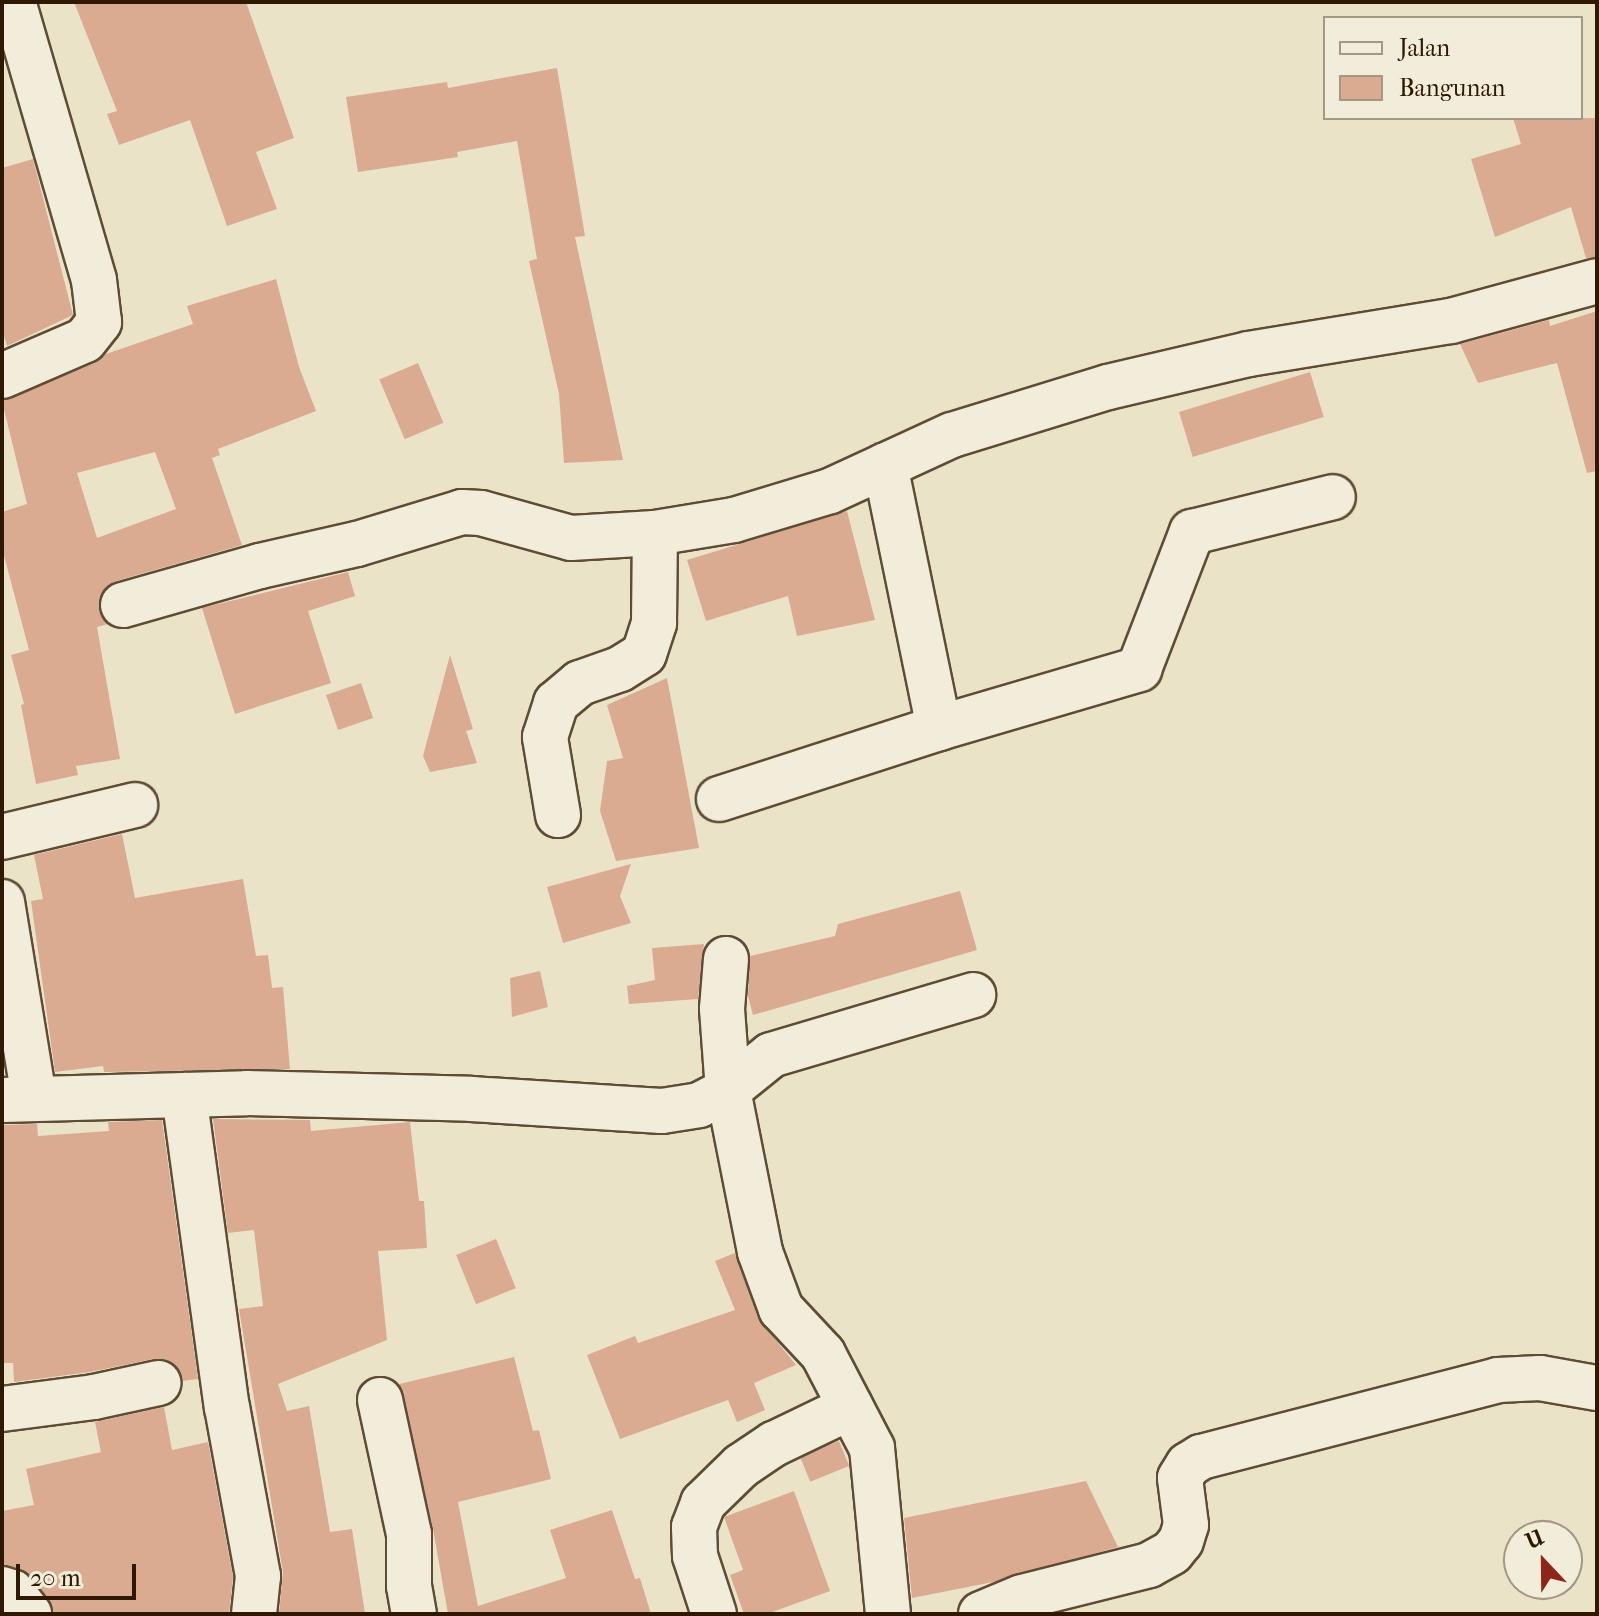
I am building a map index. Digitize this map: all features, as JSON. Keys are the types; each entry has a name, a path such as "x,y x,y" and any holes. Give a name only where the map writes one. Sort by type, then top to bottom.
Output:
{"street":[{"path":"2,376 85,340 99,322 94,280 13,2"},
{"path":"123,605 197,587 260,566 357,544 462,512 481,513 571,538 655,533 747,516 830,491 952,435 1108,387 1249,354 1451,321 1597,281"},
{"path":"885,465 939,728"},
{"path":"719,799 939,728 1139,669 1192,532 1333,497"},
{"path":"558,815 545,737 556,703 580,683 620,669 644,654 654,623 655,533"},
{"path":"2,837 135,805"},
{"path":"2,902 18,1099 184,1095 471,1099 662,1111 699,1105 728,1090 771,1055 973,995"},
{"path":"726,959 722,1009 728,1090 760,1252 781,1309 823,1354 872,1448 888,1614"},
{"path":"184,1095 227,1407 258,1576 254,1614"},
{"path":"981,1614 1022,1597 1149,1565 1172,1552 1181,1541 1186,1525 1180,1478 1188,1465 1201,1457 1498,1380 1540,1378 1597,1388"},
{"path":"2,1409 94,1397 158,1383"},
{"path":"380,1400 409,1534 409,1586 414,1614"},
{"path":"714,1614 695,1556 694,1527 703,1503 741,1466 774,1444 851,1407"},
{"path":"2,1589 12,1592 29,1614"}],"building":[{"path":"74,2 246,2 294,138 256,152 277,209 227,226 190,120 119,145 107,114 117,111"},
{"path":"557,68 585,236 575,237 623,460 564,463 559,394 529,261 537,259 517,141 457,152 458,157 358,172 346,97 447,82 448,88"},
{"path":"1597,118 1597,257 1586,258 1571,207 1495,237 1471,159 1521,144 1514,120"},
{"path":"33,159 73,315 7,346 2,329 2,168"},
{"path":"276,279 299,367 316,411 218,449 220,455 212,458 242,545 116,581 105,588 99,600 99,611 108,624 97,627 120,759 76,766 78,775 36,784 21,705 24,704 11,655 29,650 2,548 2,512 27,504 2,401 95,363 106,354 193,324 187,306","holes":["155,452 176,509 97,538 77,473"]},
{"path":"1597,311 1597,471 1587,473 1557,363 1478,383 1460,344 1549,320 1550,326"},
{"path":"418,363 443,423 405,439 379,379"},
{"path":"1310,372 1324,417 1193,457 1179,412"},
{"path":"847,511 875,620 797,636 788,596 706,621 687,560"},
{"path":"348,572 355,596 308,611 331,683 235,714 202,608"},
{"path":"450,655 473,729 466,731 477,763 430,772 423,756"},
{"path":"667,678 699,848 616,861 600,811 607,761 623,758 607,705"},
{"path":"361,683 373,718 338,730 326,695"},
{"path":"122,834 135,898 243,879 256,956 268,955 272,988 283,987 290,1069 104,1072 103,1066 55,1072 31,901 43,899 34,855"},
{"path":"631,864 620,896 631,923 563,943 547,887"},
{"path":"960,891 977,950 753,1015 748,996 750,956 835,936 838,924"},
{"path":"704,944 698,999 629,1004 627,986 655,980 652,948"},
{"path":"540,971 548,1007 512,1017 510,978"},
{"path":"213,1119 310,1120 311,1131 410,1122 419,1201 424,1201 427,1248 378,1251 387,1340 278,1384 287,1411 309,1406 330,1532 352,1529 365,1614 279,1614 283,1572 239,1309 263,1306 254,1230 228,1233"},
{"path":"162,1120 198,1379 182,1381 176,1366 165,1359 153,1359 90,1372 14,1382 13,1363 2,1363 2,1125 37,1124 38,1136 109,1131 108,1122"},
{"path":"496,1239 516,1288 476,1304 456,1255"},
{"path":"735,1253 758,1318 796,1365 754,1383 765,1410 737,1422 728,1400 620,1439 587,1355 635,1336 638,1343 735,1310 715,1261"},
{"path":"514,1357 533,1431 539,1430 551,1479 458,1502 478,1606 566,1578 550,1530 612,1510 635,1579 640,1578 651,1614 448,1614 433,1529 399,1384"},
{"path":"164,1407 172,1450 208,1442 233,1577 229,1614 53,1614 49,1599 32,1577 19,1568 3,1565 2,1511 34,1505 26,1469 101,1452 95,1422"},
{"path":"839,1441 849,1466 810,1482 800,1457"},
{"path":"1086,1481 1118,1547 993,1582 912,1598 904,1518"},
{"path":"794,1491 830,1591 767,1614 744,1614 730,1575 743,1570 724,1517"}]}
